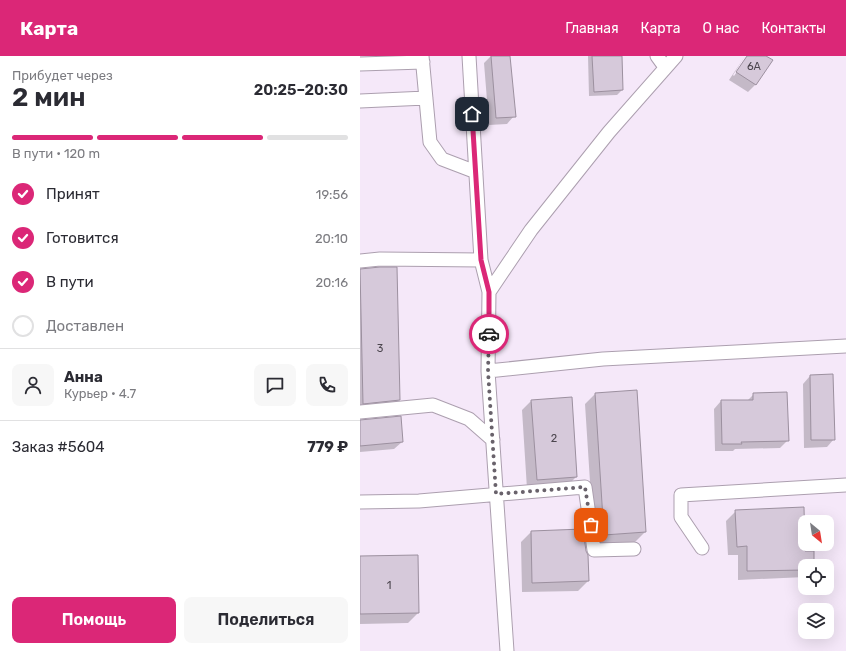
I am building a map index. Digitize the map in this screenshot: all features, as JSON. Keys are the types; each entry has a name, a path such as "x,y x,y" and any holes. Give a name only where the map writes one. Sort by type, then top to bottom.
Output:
{"street":[{"path":"469,56 481,260 489,292 488,371 507,651"},
{"path":"657,56 665,67"},
{"path":"489,292 531,230 609,132 676,56"},
{"path":"360,64 423,59 430,142 442,159 476,172"},
{"path":"360,101 426,98"},
{"path":"360,261 380,259 481,260"},
{"path":"488,371 603,359 846,346"},
{"path":"360,412 433,405 469,419 493,440"},
{"path":"702,548 681,516 681,495 846,485"},
{"path":"360,502 419,500 585,487 594,550 634,549"}],"building":[{"path":"491,56 510,56 516,117 496,118"},
{"path":"592,56 622,56 623,90 594,92"},
{"path":"747,56 766,56 773,60 756,85 736,72"},
{"path":"397,267 400,400 363,404 360,269"},
{"path":"833,374 835,440 811,440 810,375"},
{"path":"637,390 646,532 604,535 595,393"},
{"path":"787,392 789,441 722,444 721,400 753,400 753,393"},
{"path":"572,397 577,477 537,480 531,400"},
{"path":"401,416 403,442 360,446 360,420"},
{"path":"804,507 804,515 798,515 798,551 814,551 814,559 798,559 798,570 747,571 747,546 737,547 735,510"},
{"path":"583,529 586,551 588,555 589,581 532,583 531,531"},
{"path":"418,555 419,613 360,614 360,556"}],"way so far":[{"path":"489,334 488,371 496,494 585,487 591,525"}],"route":[{"path":"472,114 481,260 489,292 489,334"}]}
